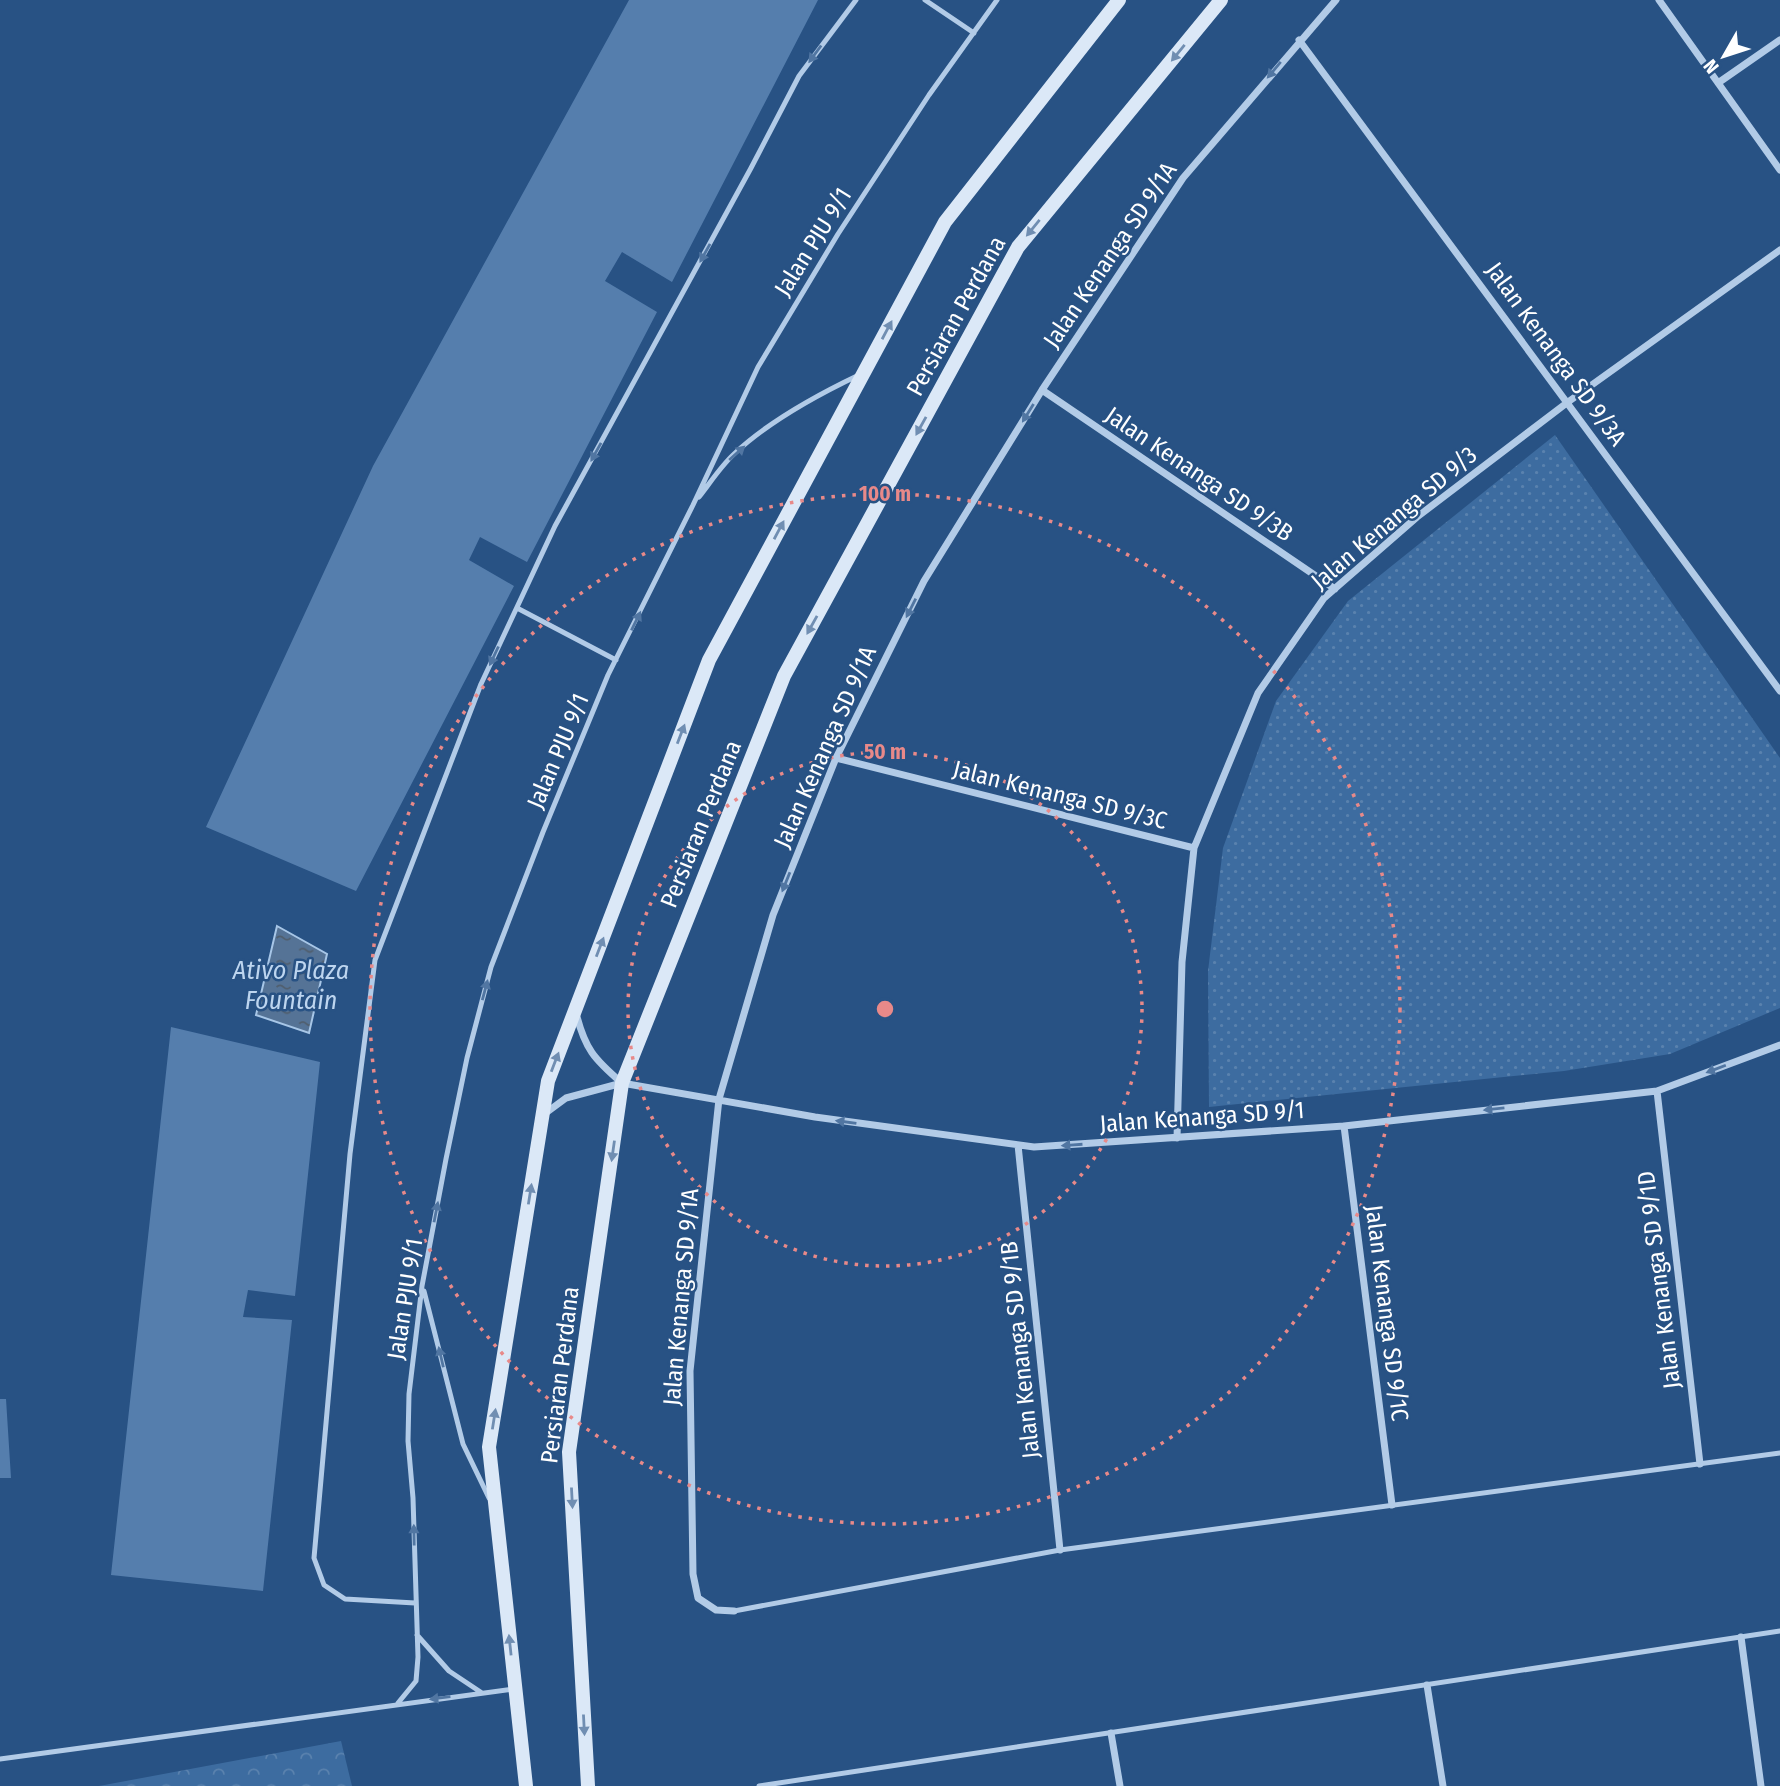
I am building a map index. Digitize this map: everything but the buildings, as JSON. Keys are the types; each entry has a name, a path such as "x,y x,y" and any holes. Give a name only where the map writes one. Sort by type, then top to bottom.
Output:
{"main road":[{"name":"Persiaran Perdana","path":"526,1786 489,1447 548,1081 709,660 945,222 1119,0"},
{"name":"Persiaran Perdana","path":"588,1786 569,1452 622,1083 784,676 1018,247 1221,0"}],"street":[{"name":"Jalan Kenanga SD 9/1A","path":"734,1611 716,1610 698,1598 693,1574 690,1371 719,1099 773,915 836,758 924,581 1042,390 1182,178 1336,0"},
{"path":"1660,0 1780,170"},
{"name":"Jalan Kenanga SD 9/3A","path":"1299,40 1780,691"},
{"path":"1718,83 1780,40"},
{"name":"Jalan Kenanga SD 9/3","path":"1177,1138 1182,962 1194,848 1258,693 1324,598 1418,517 1568,402 1780,250"},
{"name":"Jalan Kenanga SD 9/3B","path":"1042,390 1335,589"},
{"name":"Jalan Kenanga SD 9/3C","path":"836,758 1194,848"},
{"path":"575,1011 583,1040 601,1065 622,1083"},
{"name":"Jalan Kenanga SD 9/1","path":"543,1116 566,1098 622,1083 815,1117 1034,1147 1344,1126 1657,1091 1780,1045"},
{"name":"Jalan Kenanga SD 9/1D","path":"1657,1091 1700,1464"},
{"name":"Jalan Kenanga SD 9/1C","path":"1344,1126 1392,1505"},
{"name":"Jalan Kenanga SD 9/1B","path":"1018,1145 1060,1550"},
{"path":"1741,1637 1761,1786"},
{"path":"1427,1685 1443,1786"},
{"path":"1111,1732 1120,1786"}],"lane":[{"path":"415,1603 345,1599 324,1585 314,1558 350,1154 375,960 481,684 555,526 799,76 856,0"},
{"path":"925,0 974,33"},
{"name":"Jalan PJU 9/1","path":"398,1703 416,1681 413,1498 408,1441 409,1394 422,1286 467,1058 491,967 543,832 617,660 758,367 838,234 929,95 998,0"},
{"path":"693,505 733,455 819,394 864,372"},
{"path":"517,608 617,660"},
{"path":"422,1286 463,1444 496,1513"},
{"path":"734,1611 1060,1550 1780,1453"},
{"path":"759,1786 1780,1632"},
{"path":"416,1633 449,1671 482,1693"},
{"path":"0,1759 515,1689"}],"green space":[{"path":"1555,435 1780,758 1780,1008 1670,1054 1564,1071 1209,1107 1208,971 1223,848 1276,701 1348,601"},
{"path":"341,1741 352,1786 99,1786"}],"water":[{"name":"Ativo Plaza Fountain","path":"277,926 327,954 309,1033 256,1015"}]}
